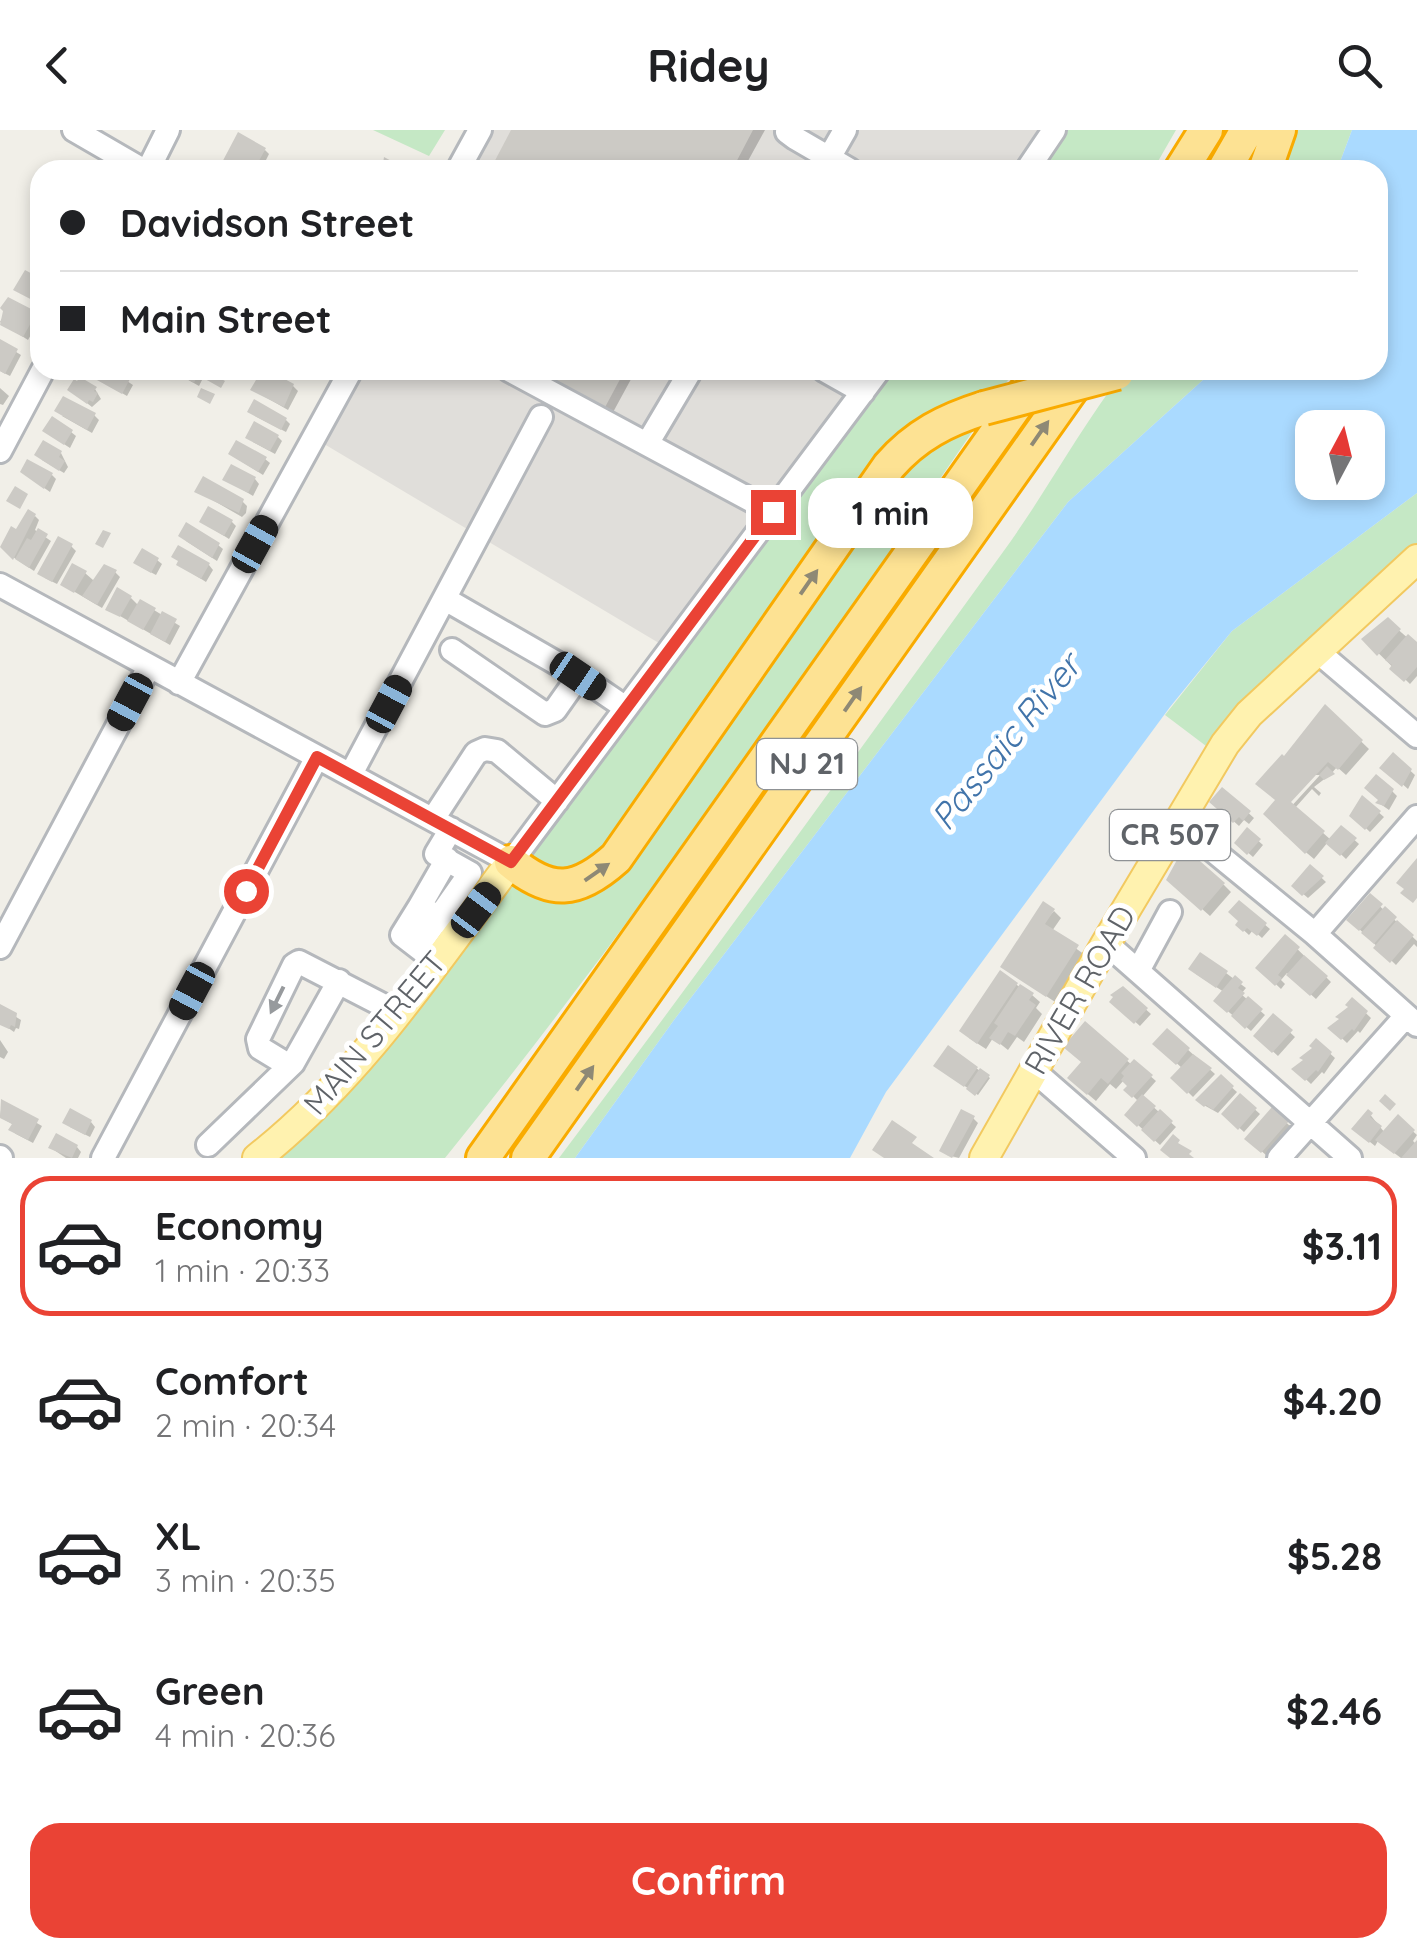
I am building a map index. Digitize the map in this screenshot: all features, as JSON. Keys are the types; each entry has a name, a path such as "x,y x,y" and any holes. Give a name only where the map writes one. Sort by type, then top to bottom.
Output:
{"highway":[{"path":"1187,160 1206,130"},
{"path":"1230,160 1247,130"},
{"path":"1268,160 1279,130"},
{"name":"NJ 21","path":"484,1158 1034,380"},
{"path":"477,870 533,879 548,886 566,886 584,881 616,858 904,448 939,424 1079,380"},
{"name":"NJ 21","path":"528,1158 1103,380"},
{"path":"470,1158 628,954"}],"main road":[{"name":"RIVER ROAD","path":"984,1158 1218,755 1248,714 1417,559"},
{"name":"MAIN STREET","path":"257,1158 342,1080 398,1013 428,954 440,918 477,870"}],"street":[{"path":"74,130 127,160"},
{"path":"151,160 168,130"},
{"path":"464,160 480,130"},
{"path":"788,130 832,160"},
{"path":"829,158 845,130"},
{"path":"1034,160 1054,130"},
{"path":"0,452 38,380"},
{"path":"179,682 345,380"},
{"path":"528,380 773,512"},
{"path":"647,444 686,380"},
{"path":"842,380 863,392"},
{"name":"MAIN STREET","path":"477,870 557,801 872,380"},
{"path":"351,774 452,603 542,417"},
{"path":"0,586 479,844"},
{"path":"452,603 626,708"},
{"path":"452,650 545,714 556,710 578,676"},
{"path":"1317,651 1417,736"},
{"path":"0,947 149,667"},
{"path":"477,870 436,854 442,824 476,753 485,749 498,751 557,801"},
{"path":"103,1158 317,757"},
{"path":"1314,934 1417,817"},
{"path":"1178,822 1314,934 1411,1021 1279,1158"},
{"path":"477,870 479,844"},
{"path":"428,954 402,934 440,918 477,870 479,844"},
{"path":"1138,972 1170,912"},
{"path":"1106,943 1350,1158"},
{"path":"294,1062 283,1062 260,1048 258,1039 294,966 300,962 398,1013"},
{"path":"208,1145 294,1062 339,981"},
{"path":"1034,1071 1134,1158"}],"shaded area":[{"path":"483,130 1061,130 1043,160 467,160"},
{"path":"346,380 878,380 674,652 314,438"}],"green space":[{"path":"373,130 445,130 429,156"},
{"path":"1061,130 1176,130 1159,160 1043,160"},
{"path":"1298,130 1352,130 1341,160 1279,160"},
{"path":"878,380 1008,380 738,769 521,1063 445,1158 275,1158"},
{"path":"1118,380 1203,380 1068,502 674,1020 575,1158 559,1158 1003,552"},
{"path":"1417,493 1417,559 1218,755 1165,715 1232,631"}],"water":[{"name":"Passaic River","path":"1352,130 1417,130 1417,493 1232,631 1170,707 886,1092 850,1158 575,1158 674,1020 1068,502 1203,380 1388,380 1388,160 1341,160"}],"building":[{"path":"511,130 753,130 737,160 495,160"},
{"path":"238,132 266,148 259,160 223,160"},
{"path":"25,270 30,273 30,299 13,290"},
{"path":"8,297 30,308 30,324 23,337 0,325 0,308"},
{"path":"0,339 18,349 5,374 0,371"},
{"path":"73,380 85,380 97,387 93,402 89,400 87,404 67,390"},
{"path":"97,380 129,380 122,394"},
{"path":"207,380 225,381 221,388"},
{"path":"256,380 287,380 294,384 284,407 250,390"},
{"path":"545,380 620,380 603,411"},
{"path":"201,388 215,394 210,404 197,397"},
{"path":"63,396 96,413 87,430 54,411"},
{"path":"254,399 287,418 281,430 247,412"},
{"path":"52,416 73,430 64,445 42,431"},
{"path":"254,421 279,435 270,451 245,438"},
{"path":"43,440 62,451 59,457 65,461 59,471 34,455"},
{"path":"236,440 267,457 258,472 228,454"},
{"path":"27,459 53,473 44,489 20,472"},
{"path":"231,464 256,477 248,493 222,480"},
{"path":"203,476 244,499 239,513 194,492"},
{"path":"15,486 28,494 20,509 6,501"},
{"path":"208,506 233,520 224,536 199,522"},
{"path":"28,509 36,514 13,560 0,547 11,526 16,529"},
{"path":"186,522 220,543 212,558 178,536"},
{"path":"38,528 48,534 29,568 15,559"},
{"path":"103,530 111,533 103,548 95,544"},
{"path":"58,536 73,544 52,582 37,574"},
{"path":"178,545 210,563 201,579 176,565 178,561 171,557"},
{"path":"142,548 159,558 151,573 133,563"},
{"path":"72,563 87,571 74,593 60,585"},
{"path":"104,564 117,570 97,605 82,596"},
{"path":"117,587 132,596 120,617 105,610"},
{"path":"140,599 156,608 143,630 127,621"},
{"path":"162,611 177,619 165,642 150,634"},
{"path":"1388,617 1401,629 1377,656 1361,639"},
{"path":"1408,634 1417,642 1417,667 1404,682 1385,660"},
{"path":"1325,704 1363,740 1338,770 1328,762 1291,802 1325,831 1305,854 1263,814 1275,800 1255,784 1284,756"},
{"path":"1393,752 1412,769 1402,787 1379,768"},
{"path":"1327,766 1335,774 1324,780 1319,775"},
{"path":"1376,774 1394,789 1384,806 1375,803 1378,800 1364,788"},
{"path":"1222,787 1251,811 1243,821 1239,817 1233,823 1209,802"},
{"path":"1362,795 1381,811 1365,830 1349,816"},
{"path":"1341,825 1357,838 1340,856 1325,843"},
{"path":"1247,827 1261,839 1247,855 1234,843"},
{"path":"1184,847 1225,883 1201,911 1166,880"},
{"path":"1417,858 1417,898 1413,903 1400,893 1404,889 1396,883"},
{"path":"1310,864 1324,876 1302,896 1291,886"},
{"path":"1370,893 1383,904 1359,931 1346,920"},
{"path":"1239,900 1267,923 1257,936 1247,928 1243,932 1228,912"},
{"path":"1043,901 1055,909 1045,924 1079,945 1046,997 1000,967"},
{"path":"1385,906 1397,917 1374,944 1361,933"},
{"path":"1397,920 1414,935 1390,963 1373,948"},
{"path":"1285,934 1300,947 1278,975 1282,978 1275,986 1255,968"},
{"path":"1200,952 1228,971 1216,988 1188,969"},
{"path":"1304,955 1328,976 1310,996 1286,975"},
{"path":"1000,970 1018,983 977,1044 959,1031"},
{"path":"1235,975 1243,982 1238,988 1245,993 1227,1013 1213,1001"},
{"path":"1020,984 1034,993 1029,1000 1036,1005 1015,1036 1008,1032 1000,1045 989,1038 998,1026 994,1023"},
{"path":"1123,986 1148,1008 1134,1024 1109,1002 1113,997 1110,995"},
{"path":"1248,996 1263,1009 1245,1029 1231,1016"},
{"path":"1352,997 1368,1011 1354,1031 1341,1040 1327,1028 1339,1019 1335,1017 1348,1007 1345,1005"},
{"path":"0,1004 17,1013 15,1027 0,1025"},
{"path":"1273,1013 1293,1030 1272,1053 1253,1036"},
{"path":"1085,1021 1129,1059 1108,1084 1101,1078 1087,1095 1067,1078 1081,1062 1063,1047"},
{"path":"1167,1028 1190,1048 1176,1065 1152,1044"},
{"path":"1316,1038 1332,1052 1318,1072 1305,1081 1291,1069 1303,1060 1299,1058 1312,1048 1309,1046"},
{"path":"948,1045 978,1067 964,1087 933,1066"},
{"path":"1193,1054 1212,1068 1187,1094 1170,1078"},
{"path":"1134,1059 1153,1075 1132,1098 1123,1090 1127,1086 1121,1073"},
{"path":"980,1068 990,1075 975,1096 966,1089"},
{"path":"1221,1074 1234,1086 1213,1110 1204,1107 1195,1100"},
{"path":"1240,1093 1257,1108 1238,1130 1221,1114"},
{"path":"1142,1094 1156,1106 1137,1127 1124,1115"},
{"path":"1385,1094 1396,1104 1390,1111 1379,1101"},
{"path":"1,1099 39,1119 28,1140 8,1130 12,1124 0,1118"},
{"path":"1272,1107 1289,1121 1261,1153 1244,1139"},
{"path":"70,1108 92,1120 85,1135 62,1123"},
{"path":"961,1109 975,1116 952,1158 939,1151"},
{"path":"1160,1109 1173,1121 1154,1142 1141,1130"},
{"path":"1368,1109 1373,1113 1370,1117 1382,1126 1369,1143 1351,1129"},
{"path":"1398,1114 1415,1130 1394,1154 1375,1140"},
{"path":"892,1120 917,1137 912,1143 934,1158 884,1158 872,1150"},
{"path":"56,1133 78,1145 72,1158 48,1148"},
{"path":"1173,1134 1180,1140 1178,1143 1192,1151 1189,1154 1194,1158 1170,1158 1160,1150"},
{"path":"1417,1140 1417,1158 1401,1158"}],"route":[{"path":"246,891 317,757 511,862 773,512"}]}
